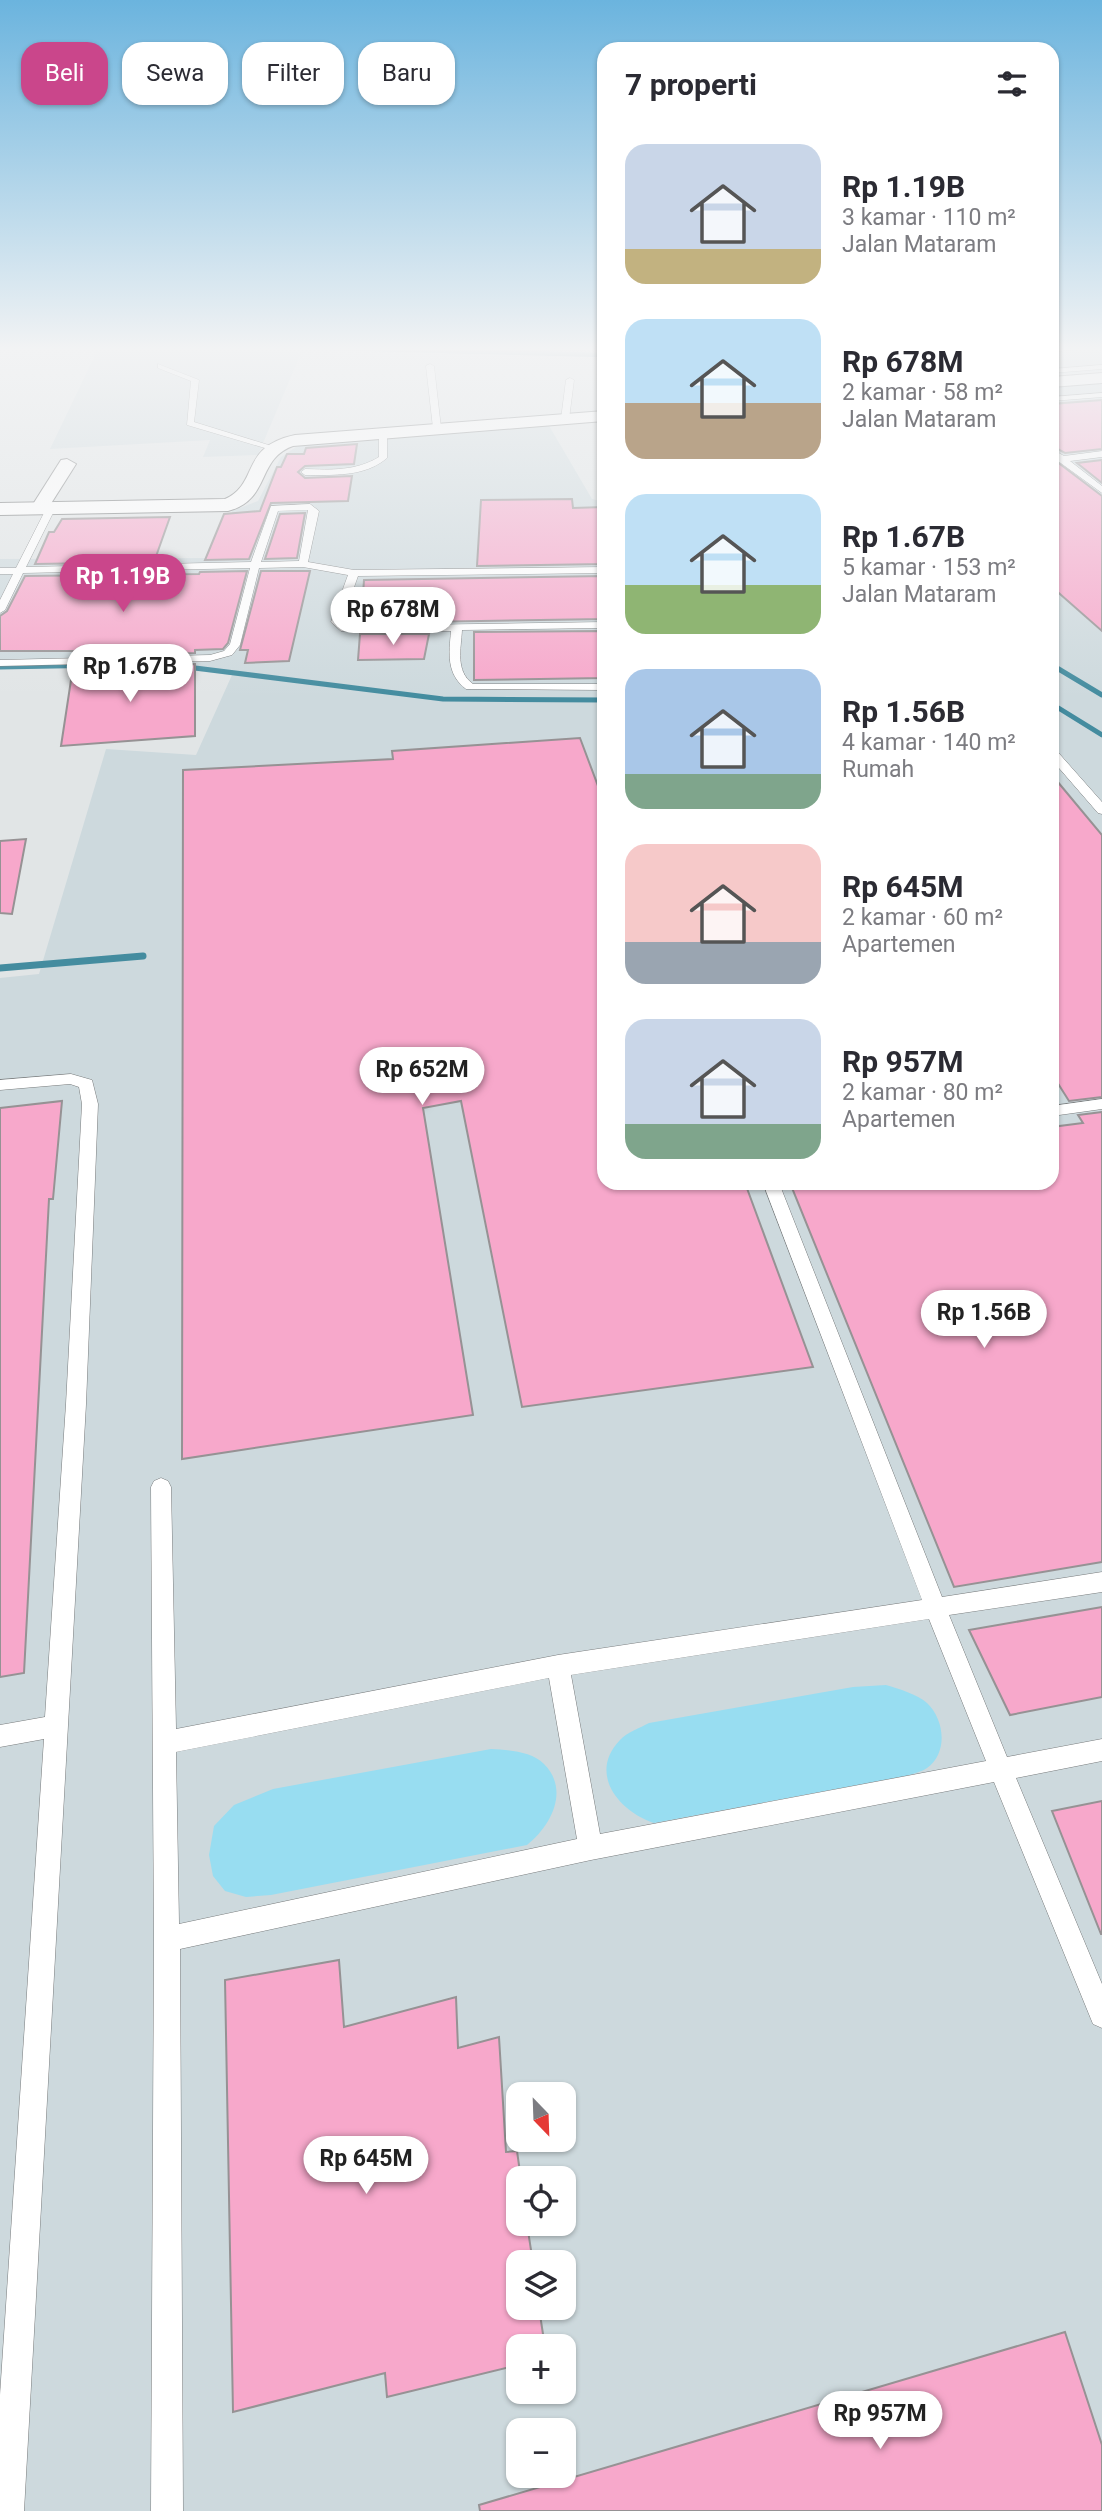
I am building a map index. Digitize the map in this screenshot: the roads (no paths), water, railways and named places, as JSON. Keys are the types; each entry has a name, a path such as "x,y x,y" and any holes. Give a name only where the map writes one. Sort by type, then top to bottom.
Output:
{"main road":[{"path":"0,509 228,505 242,500 250,493 261,464"}],"street":[{"path":"44,509 67,464"}],"lane":[{"path":"305,472 354,470 370,464"},
{"path":"1069,464 1102,490"},
{"path":"0,663 210,658 228,653 236,645 271,510 280,507 310,508 314,511 303,565"},
{"path":"0,610 44,509"},
{"path":"0,571 303,565 354,573 597,570"},
{"path":"354,573 335,622 338,626 353,629 597,625"},
{"path":"457,626 457,677 470,687 597,687"},
{"path":"1059,761 1102,810"},
{"path":"0,1085 71,1079 86,1084 90,1104 76,1404 8,2511"},
{"path":"1059,1110 1102,1104"},
{"path":"774,1190 938,1608 955,1658 1003,1768 1102,2015"},
{"path":"161,1487 167,1939 167,2511"},
{"path":"164,1743 558,1666 1102,1582"},
{"path":"558,1666 591,1849"},
{"path":"0,1736 56,1726"},
{"path":"167,1939 591,1849 1102,1750"}],"waterway":[{"path":"0,667 163,664 443,699 597,700"},
{"path":"1059,669 1102,695"},
{"path":"1059,708 1102,735"},
{"path":"0,968 143,956"}]}
